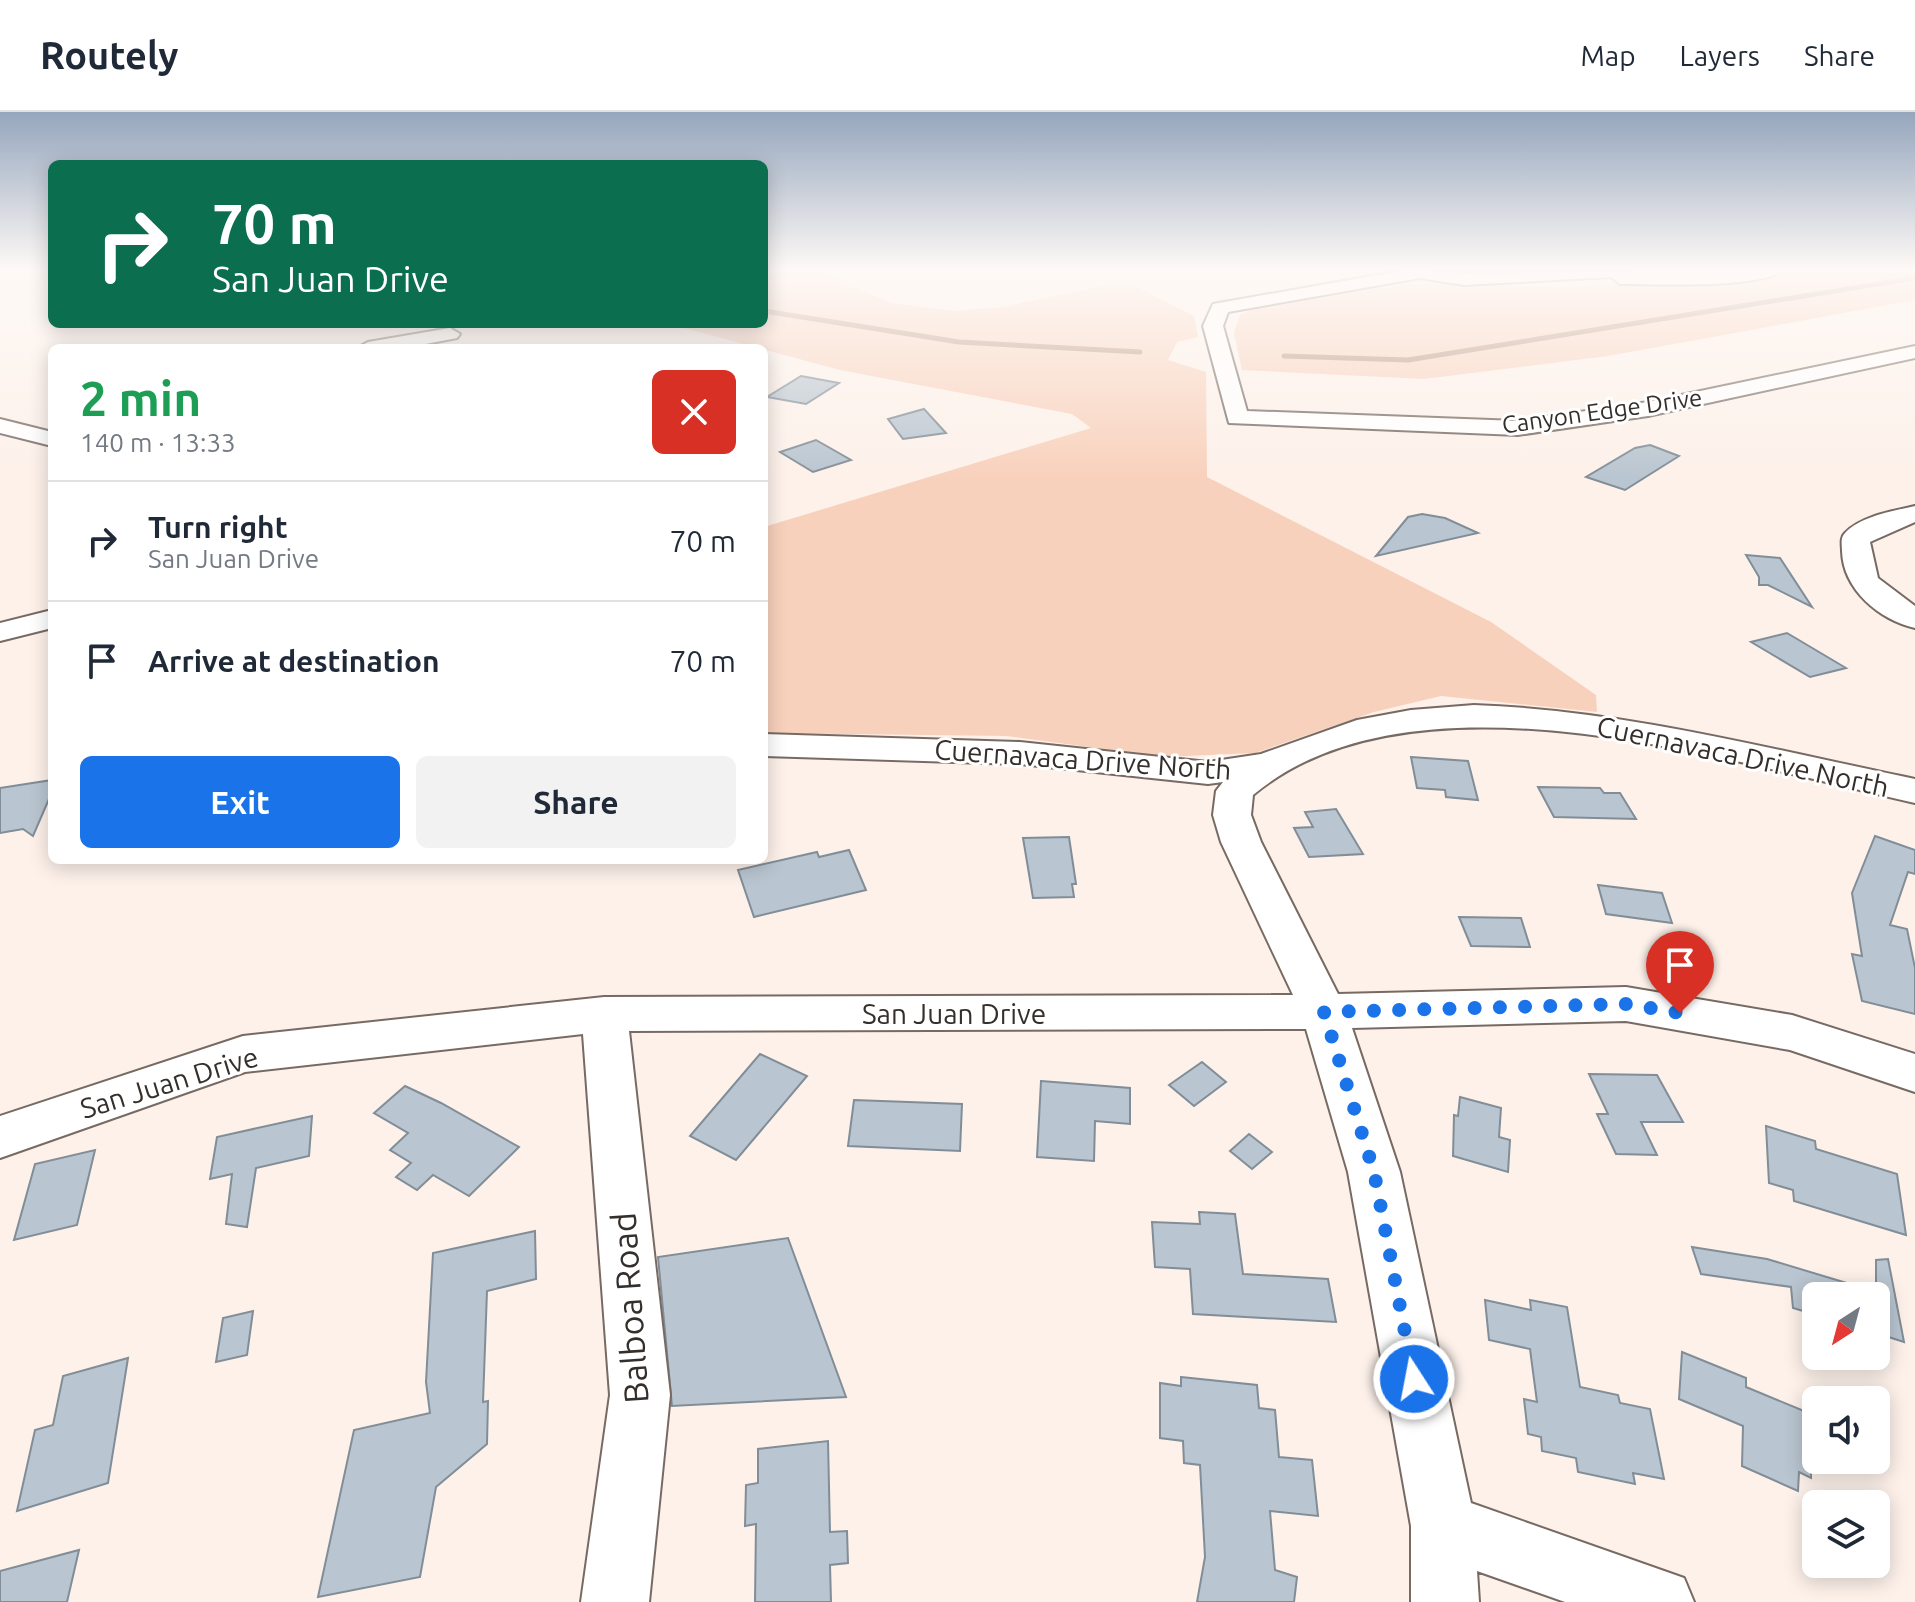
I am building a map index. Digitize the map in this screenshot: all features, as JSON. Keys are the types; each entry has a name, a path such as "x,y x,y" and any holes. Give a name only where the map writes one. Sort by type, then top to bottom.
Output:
{"street":[{"path":"391,344 418,340"},
{"name":"Canyon Edge Drive","path":"1217,340 1237,418 1419,424 1426,438 1474,439 1476,436 1471,426 1518,428 1648,409 1915,352"},
{"path":"0,426 48,438"},
{"path":"1915,514 1886,522 1856,538 1855,566 1875,595 1915,619"},
{"path":"0,632 48,620"},
{"name":"Cuernavaca Drive North","path":"768,745 1020,753 1208,773 1268,764 1357,731 1411,720 1474,715 1531,717 1625,729 1915,791"},
{"path":"1268,764 1235,791 1232,815 1241,842 1324,1012 1374,1172 1443,1526 1445,1602"},
{"name":"San Juan Drive","path":"0,1137 243,1054 604,1014 1324,1012 1626,1004 1792,1033 1915,1073"},
{"name":"Balboa Road","path":"604,1014 640,1395 615,1602"},
{"path":"1443,1526 1660,1602"}],"shaded area":[{"path":"727,340 1187,340 1177,342 1168,360 1206,372 1207,477 1491,622 1596,695 1597,712 1441,696 1374,712 1255,753 1163,757 1006,736 768,733 768,526 1091,428 1072,414 840,370 768,351 768,344 743,344"},
{"path":"1235,340 1698,340 1608,356 1424,379 1242,370"}],"building":[{"path":"801,376 839,383 806,404 768,396"},
{"path":"924,409 946,433 903,439 888,419"},
{"path":"816,440 851,460 813,472 780,452"},
{"path":"1650,445 1679,456 1625,490 1586,477 1635,448"},
{"path":"1422,514 1445,518 1478,533 1376,556 1408,517"},
{"path":"1746,555 1780,558 1812,607 1768,585 1759,585 1759,577"},
{"path":"1787,633 1846,668 1810,677 1751,642"},
{"path":"1411,757 1468,761 1478,800 1446,797 1445,790 1417,788"},
{"path":"48,781 48,801 33,836 23,829 0,833 0,788"},
{"path":"1538,787 1600,788 1604,793 1620,793 1636,819 1554,817"},
{"path":"1336,809 1363,854 1309,857 1294,828 1313,827 1305,812"},
{"path":"1875,836 1915,850 1915,874 1908,872 1890,925 1907,929 1915,968 1915,1014 1862,1001 1852,954 1862,956 1852,893"},
{"path":"1069,837 1076,884 1072,884 1074,897 1033,898 1023,838"},
{"path":"849,850 866,890 754,917 738,870 817,852 819,857"},
{"path":"1598,885 1662,893 1672,923 1606,914"},
{"path":"1459,917 1521,918 1530,947 1471,946"},
{"path":"760,1054 807,1076 736,1160 690,1136"},
{"path":"1202,1062 1226,1082 1194,1106 1169,1085"},
{"path":"1589,1074 1657,1075 1683,1122 1641,1122 1657,1155 1616,1154 1597,1114 1608,1114"},
{"path":"1041,1081 1130,1088 1130,1124 1095,1121 1094,1161 1037,1157"},
{"path":"405,1086 519,1147 469,1196 433,1175 417,1190 396,1177 411,1163 390,1150 408,1133 374,1113"},
{"path":"1460,1097 1501,1108 1499,1137 1510,1140 1508,1172 1453,1156 1454,1115 1458,1116"},
{"path":"854,1100 962,1104 960,1151 848,1146"},
{"path":"312,1116 309,1156 256,1168 247,1227 226,1224 232,1174 210,1179 217,1137"},
{"path":"1766,1126 1815,1141 1816,1149 1897,1174 1906,1235 1794,1201 1793,1190 1769,1183"},
{"path":"1249,1134 1272,1152 1252,1169 1230,1151"},
{"path":"95,1150 77,1225 14,1240 35,1164"},
{"path":"1199,1212 1235,1214 1243,1274 1328,1279 1336,1322 1193,1314 1190,1269 1155,1267 1152,1222 1200,1224"},
{"path":"535,1231 536,1279 487,1291 483,1402 488,1401 487,1444 436,1487 420,1577 318,1597 354,1430 430,1413 426,1382 433,1253"},
{"path":"788,1238 846,1397 672,1406 658,1257"},
{"path":"1692,1247 1767,1259 1843,1282 1802,1282 1802,1311 1793,1308 1791,1287 1701,1274"},
{"path":"1888,1259 1904,1342 1890,1338 1890,1282 1876,1282 1876,1260"},
{"path":"1485,1300 1531,1310 1530,1300 1567,1307 1580,1387 1618,1395 1620,1403 1650,1409 1664,1479 1633,1473 1635,1484 1578,1472 1576,1458 1542,1451 1541,1437 1528,1434 1524,1399 1537,1402 1530,1349 1489,1340"},
{"path":"253,1311 247,1355 216,1362 223,1318"},
{"path":"1682,1352 1746,1378 1746,1387 1802,1410 1802,1474 1799,1472 1798,1491 1742,1466 1743,1426 1679,1399"},
{"path":"128,1358 108,1483 17,1511 35,1430 53,1425 63,1376"},
{"path":"1181,1377 1257,1385 1259,1408 1275,1410 1279,1457 1312,1460 1318,1516 1270,1511 1275,1570 1297,1577 1294,1602 1197,1602 1205,1557 1200,1465 1184,1463 1183,1441 1160,1438 1160,1383 1181,1386"},
{"path":"828,1441 830,1532 847,1531 848,1563 830,1565 831,1602 755,1602 756,1524 745,1526 746,1485 758,1483 758,1449"},
{"path":"79,1550 67,1602 0,1602 0,1571"}],"waterway":[{"path":"943,340 1140,352"},
{"path":"1284,356 1408,360 1535,340"}],"route":[{"path":"1414,1379 1374,1172 1350,1086 1324,1012 1626,1004 1680,1013"}]}
